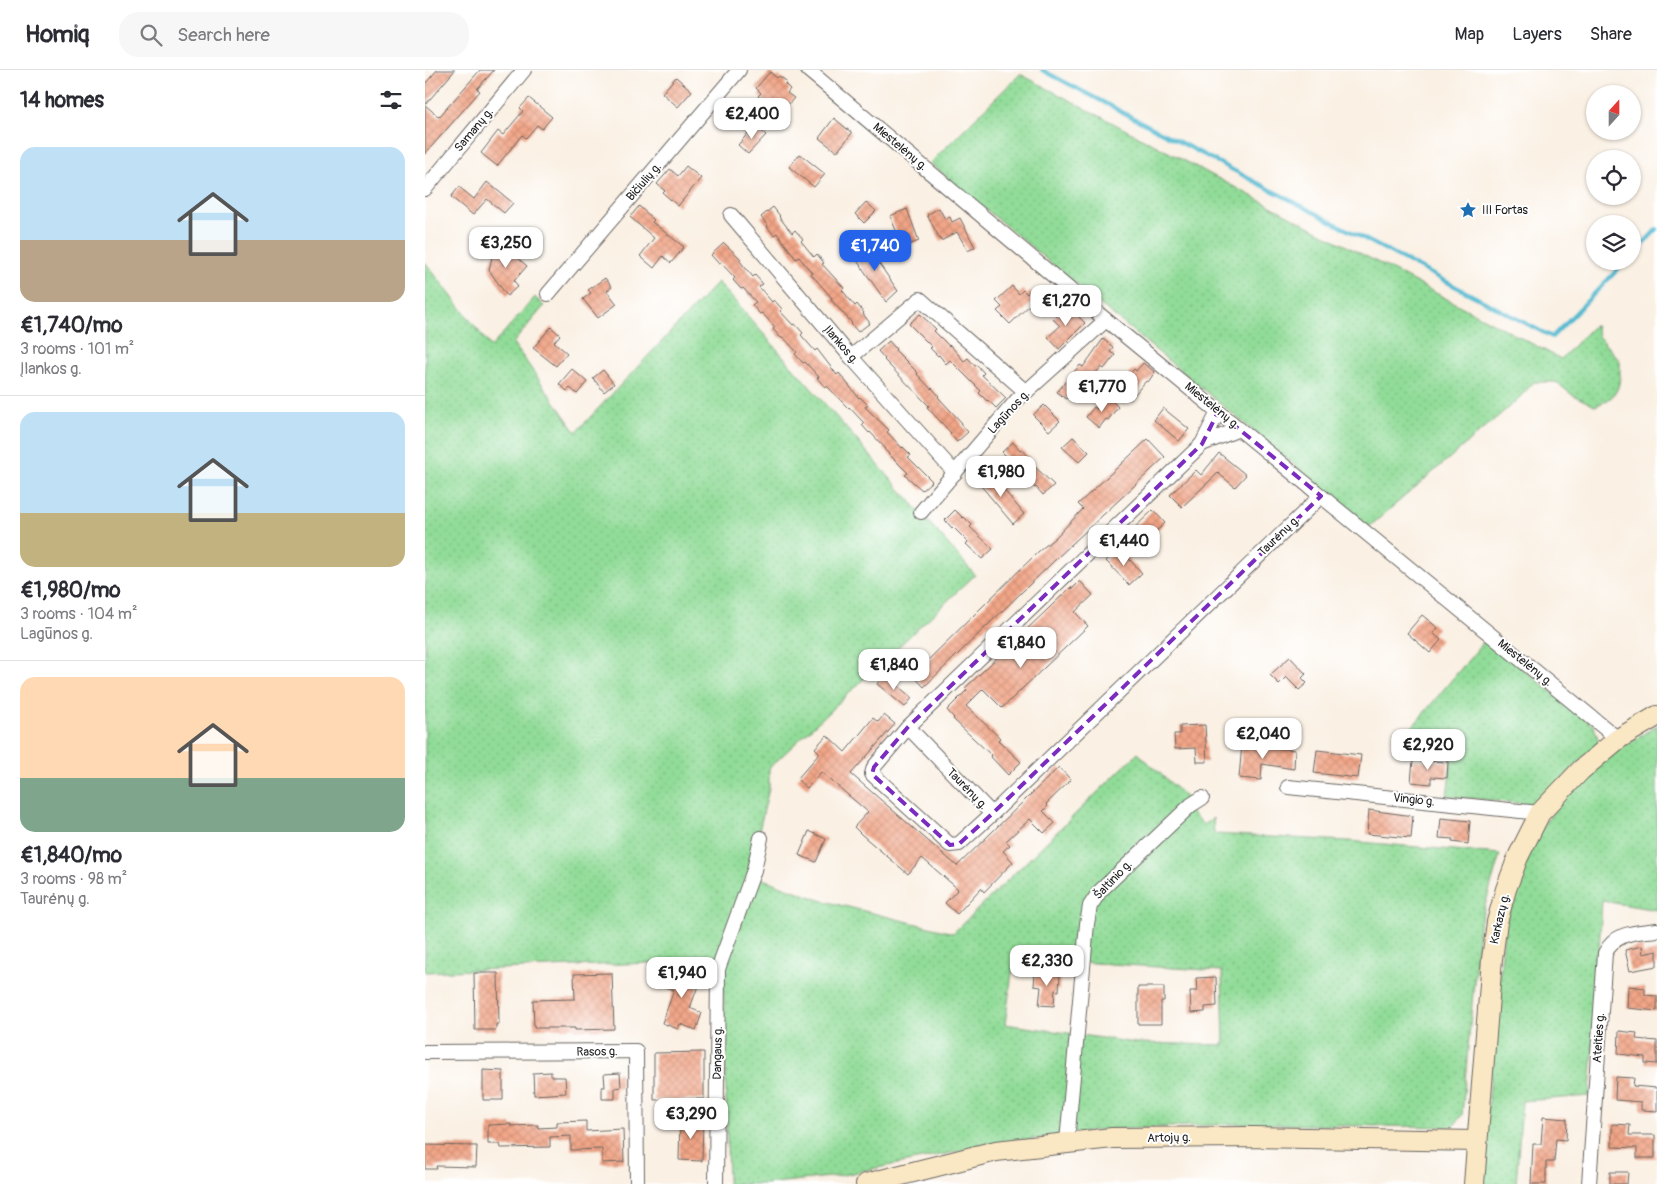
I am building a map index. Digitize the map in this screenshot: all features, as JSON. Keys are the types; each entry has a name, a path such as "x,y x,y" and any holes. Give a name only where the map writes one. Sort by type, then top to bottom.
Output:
{"main road":[{"name":"Karkazų g.","path":"1474,1184 1491,959 1497,922 1518,857 1540,813 1581,770 1618,739 1657,716"},
{"name":"Artojų g.","path":"866,1184 996,1151 1112,1138 1253,1137 1477,1141"}],"street":[{"name":"Samanų g.","path":"425,189 524,70"},
{"name":"Bičiulių g.","path":"548,294 739,70"},
{"name":"Miestelėnų g.","path":"808,70 1106,320 1618,739"},
{"name":"Įlankos g.","path":"731,215 851,357 955,473"},
{"path":"851,357 921,299 1026,392"},
{"name":"Lagūnos g.","path":"921,512 1017,400 1106,320"},
{"path":"992,814 959,844 949,845 872,774 874,767 908,726 1202,444 1218,412"},
{"path":"1202,444 1239,428"},
{"name":"Taurėnų g.","path":"908,726 992,814 1321,496"},
{"name":"Vingio g.","path":"1288,787 1540,813"},
{"name":"Šaltinio g.","path":"1067,1142 1090,906 1100,891 1191,804 1203,798"},
{"name":"Dangaus g.","path":"716,1184 719,970 754,870 761,838"},
{"name":"Ateities g.","path":"1589,1184 1605,953 1610,944 1625,934 1657,930"},
{"name":"Rasos g.","path":"425,1052 636,1051 637,1184"}],"highlighted area":[{"path":"1218,412 1321,496 959,844 950,845 872,774 874,767 908,727 1202,444"}],"green space":[{"path":"1020,74 1561,359 1595,324 1598,336 1620,361 1620,377 1617,389 1610,398 1595,406 1571,394 1556,382 1534,382 1516,401 1369,527 930,163"},
{"path":"425,262 491,347 535,297 544,306 513,343 576,432 718,282 975,575 769,768 769,788 749,874 820,900 953,933 1138,753 1188,799 1182,803 1204,825 1213,818 1214,834 1348,841 1500,854 1479,926 1462,1115 1453,1127 1236,1124 1099,1130 985,1146 838,1176 765,1184 728,1184 723,960 425,972","holes":["1014,958 1222,971 1224,1045 1136,1043 1005,1024"]},
{"path":"1486,639 1594,726 1599,742 1536,805 1447,796 1452,757 1407,733"},
{"path":"1657,725 1657,910 1602,901 1590,1096 1522,1101 1516,1184 1481,1184 1504,930 1522,864 1543,825 1566,796 1594,766"}],"building":[{"path":"437,70 455,70 425,105 425,84"},
{"path":"480,70 494,70 477,89 480,91 425,154 425,105 439,117"},
{"path":"770,72 777,78 779,76 786,81 785,84 790,89 787,93 794,98 780,114 758,96 761,93 756,88"},
{"path":"676,77 692,91 678,107 662,93"},
{"path":"529,98 552,117 542,129 537,125 526,138 522,135 497,166 481,153 498,131 503,135 523,111 520,108"},
{"path":"834,118 852,133 837,152 819,138"},
{"path":"755,125 766,135 748,154 738,145"},
{"path":"800,154 825,174 814,187 789,167"},
{"path":"686,166 701,178 678,206 663,193 665,191 657,184 670,169 678,176"},
{"path":"487,182 513,203 504,213 487,199 473,215 451,197 459,187 474,199"},
{"path":"866,202 876,211 864,223 855,214"},
{"path":"639,206 654,220 652,222 684,247 671,263 663,256 654,268 640,256 654,238 630,217"},
{"path":"773,207 792,233 795,230 803,239 801,241 814,257 817,254 824,263 822,264 844,288 842,290 855,306 857,304 870,323 858,332 799,257 796,259 777,233 774,235 767,227 761,217"},
{"path":"939,208 945,219 950,217 952,222 960,218 975,247 968,251 957,232 941,241 927,215"},
{"path":"907,209 919,241 903,247 890,216"},
{"path":"864,242 898,291 886,302 851,252"},
{"path":"724,243 741,259 739,260 753,277 755,275 763,284 759,287 772,302 774,300 782,309 780,311 803,333 801,335 815,351 817,349 837,375 839,373 859,398 868,405 865,407 889,430 887,432 911,455 908,457 932,481 922,490 905,475 908,473 869,433 862,425 864,423 827,386 825,387 817,378 819,377 805,362 803,363 795,354 797,352 783,337 781,338 773,329 775,327 752,305 756,302 743,288 741,289 733,280 735,278 711,255"},
{"path":"503,245 527,266 514,281 518,286 507,296 489,270 492,257"},
{"path":"605,278 612,287 607,291 617,304 598,318 583,299 591,293 588,290"},
{"path":"1012,286 1019,294 1023,290 1027,294 1030,291 1037,298 1010,324 997,311 1002,307 996,301"},
{"path":"1067,305 1085,323 1059,349 1048,337 1060,326 1053,319"},
{"path":"920,314 964,361 968,358 975,366 977,365 984,373 982,375 1006,398 996,408 979,393 981,391 950,360 946,364 909,324"},
{"path":"551,327 560,335 554,342 567,353 556,366 533,348"},
{"path":"1103,339 1113,347 1110,352 1115,355 1104,369 1101,367 1086,385 1089,387 1083,395 1080,393 1073,401 1068,397 1066,399 1057,392 1080,365 1083,367"},
{"path":"889,341 895,350 932,388 962,423 968,432 957,442 927,407 929,406 884,360 878,351"},
{"path":"1143,363 1155,372 1130,400 1118,389 1134,369 1136,371"},
{"path":"572,369 587,382 577,394 570,388 567,391 559,384"},
{"path":"603,370 614,384 604,392 593,378"},
{"path":"1108,397 1118,407 1099,428 1086,417 1094,407 1097,409"},
{"path":"1044,405 1060,421 1049,431 1033,415"},
{"path":"1163,408 1189,429 1179,441 1154,420"},
{"path":"1073,437 1089,452 1079,462 1062,447"},
{"path":"1148,439 1165,457 924,687 899,660 907,652 921,667 1039,551 1056,537 1083,509 1078,504"},
{"path":"1013,442 1020,450 1022,449 1029,457 1027,459 1054,485 1043,495 1027,480 1029,478 1002,452"},
{"path":"1219,453 1246,475 1235,487 1218,473 1182,507 1170,495 1196,470 1201,475"},
{"path":"988,471 1024,514 1013,524 977,481"},
{"path":"955,510 972,525 970,527 993,549 982,559 966,544 968,542 945,520"},
{"path":"1153,510 1165,523 1142,544 1130,532"},
{"path":"1119,548 1142,573 1129,585 1106,561"},
{"path":"1080,581 1093,595 1075,612 1088,626 1002,708 983,689 966,706 1000,738 998,740 1021,762 1008,775 992,756 953,719 947,710 967,690 965,688 1071,587 1072,589"},
{"path":"1422,615 1438,628 1433,633 1441,640 1430,653 1407,633"},
{"path":"1290,657 1306,674 1302,678 1307,683 1299,690 1286,677 1279,684 1270,675"},
{"path":"884,674 912,698 905,707 877,684"},
{"path":"884,715 895,724 851,774 957,866 1059,767 1071,780 1046,804 1048,806 1043,811 1055,823 1044,833 1030,819 1006,841 1010,845 1003,851 1013,862 984,892 981,888 957,914 945,903 958,889 922,858 908,874 862,835 854,827 868,812 821,772 807,788 797,779 820,753 815,748 827,735 845,752 873,718 878,722"},
{"path":"1205,725 1207,762 1197,762 1196,748 1175,749 1174,734 1180,734 1180,726"},
{"path":"1242,744 1295,750 1294,769 1262,764 1261,780 1239,778"},
{"path":"1317,750 1361,755 1358,778 1314,773"},
{"path":"1413,760 1448,762 1447,778 1431,777 1431,784 1411,782"},
{"path":"1369,810 1413,816 1411,838 1367,834"},
{"path":"1441,818 1470,821 1468,844 1452,842 1453,839 1439,838"},
{"path":"809,831 826,839 816,862 799,855"},
{"path":"1642,946 1643,954 1657,951 1657,966 1630,971 1625,950"},
{"path":"668,969 684,974 686,969 702,975 690,1008 702,1013 696,1030 680,1024 678,1029 662,1023 674,990 662,986"},
{"path":"1035,972 1060,975 1059,991 1055,990 1054,1006 1039,1005 1041,987 1034,986"},
{"path":"474,973 498,973 499,1024 496,1024 496,1030 475,1030"},
{"path":"612,973 614,1029 534,1028 533,1000 575,999 574,974"},
{"path":"1216,977 1217,1006 1205,1007 1205,1012 1191,1013 1190,991 1197,991 1196,978"},
{"path":"1628,986 1645,988 1645,995 1657,996 1657,1011 1627,1008"},
{"path":"1138,987 1164,987 1164,1001 1161,1001 1161,1024 1138,1024"},
{"path":"1619,1031 1637,1033 1636,1039 1657,1041 1657,1064 1645,1063 1645,1057 1618,1054"},
{"path":"704,1052 704,1099 654,1100 654,1053"},
{"path":"483,1070 503,1071 503,1100 483,1100"},
{"path":"551,1072 551,1077 565,1077 566,1093 534,1095 533,1073"},
{"path":"620,1073 621,1087 615,1088 615,1099 602,1099 602,1087 605,1087 604,1074"},
{"path":"1616,1077 1634,1078 1633,1086 1657,1088 1657,1111 1641,1110 1641,1102 1615,1100"},
{"path":"1543,1117 1567,1119 1566,1140 1556,1139 1554,1162 1546,1162 1546,1184 1531,1184 1533,1144 1541,1144"},
{"path":"680,1119 703,1120 702,1161 679,1160"},
{"path":"586,1121 586,1131 623,1129 624,1162 602,1163 602,1149 571,1150 571,1136 550,1137 550,1147 501,1148 500,1144 488,1144 488,1125 538,1125 538,1128 557,1127 557,1122"},
{"path":"1612,1124 1630,1125 1629,1135 1655,1135 1655,1158 1637,1158 1637,1148 1612,1147"},
{"path":"425,1145 477,1146 476,1167 436,1166 437,1169 425,1169"},
{"path":"1610,1172 1628,1172 1627,1184 1610,1184"}],"waterway":[{"path":"1042,70 1552,337 1617,270"},
{"path":"1641,246 1657,229"}],"place":[{"name":"III Fortas","path":"1468,210"}]}
